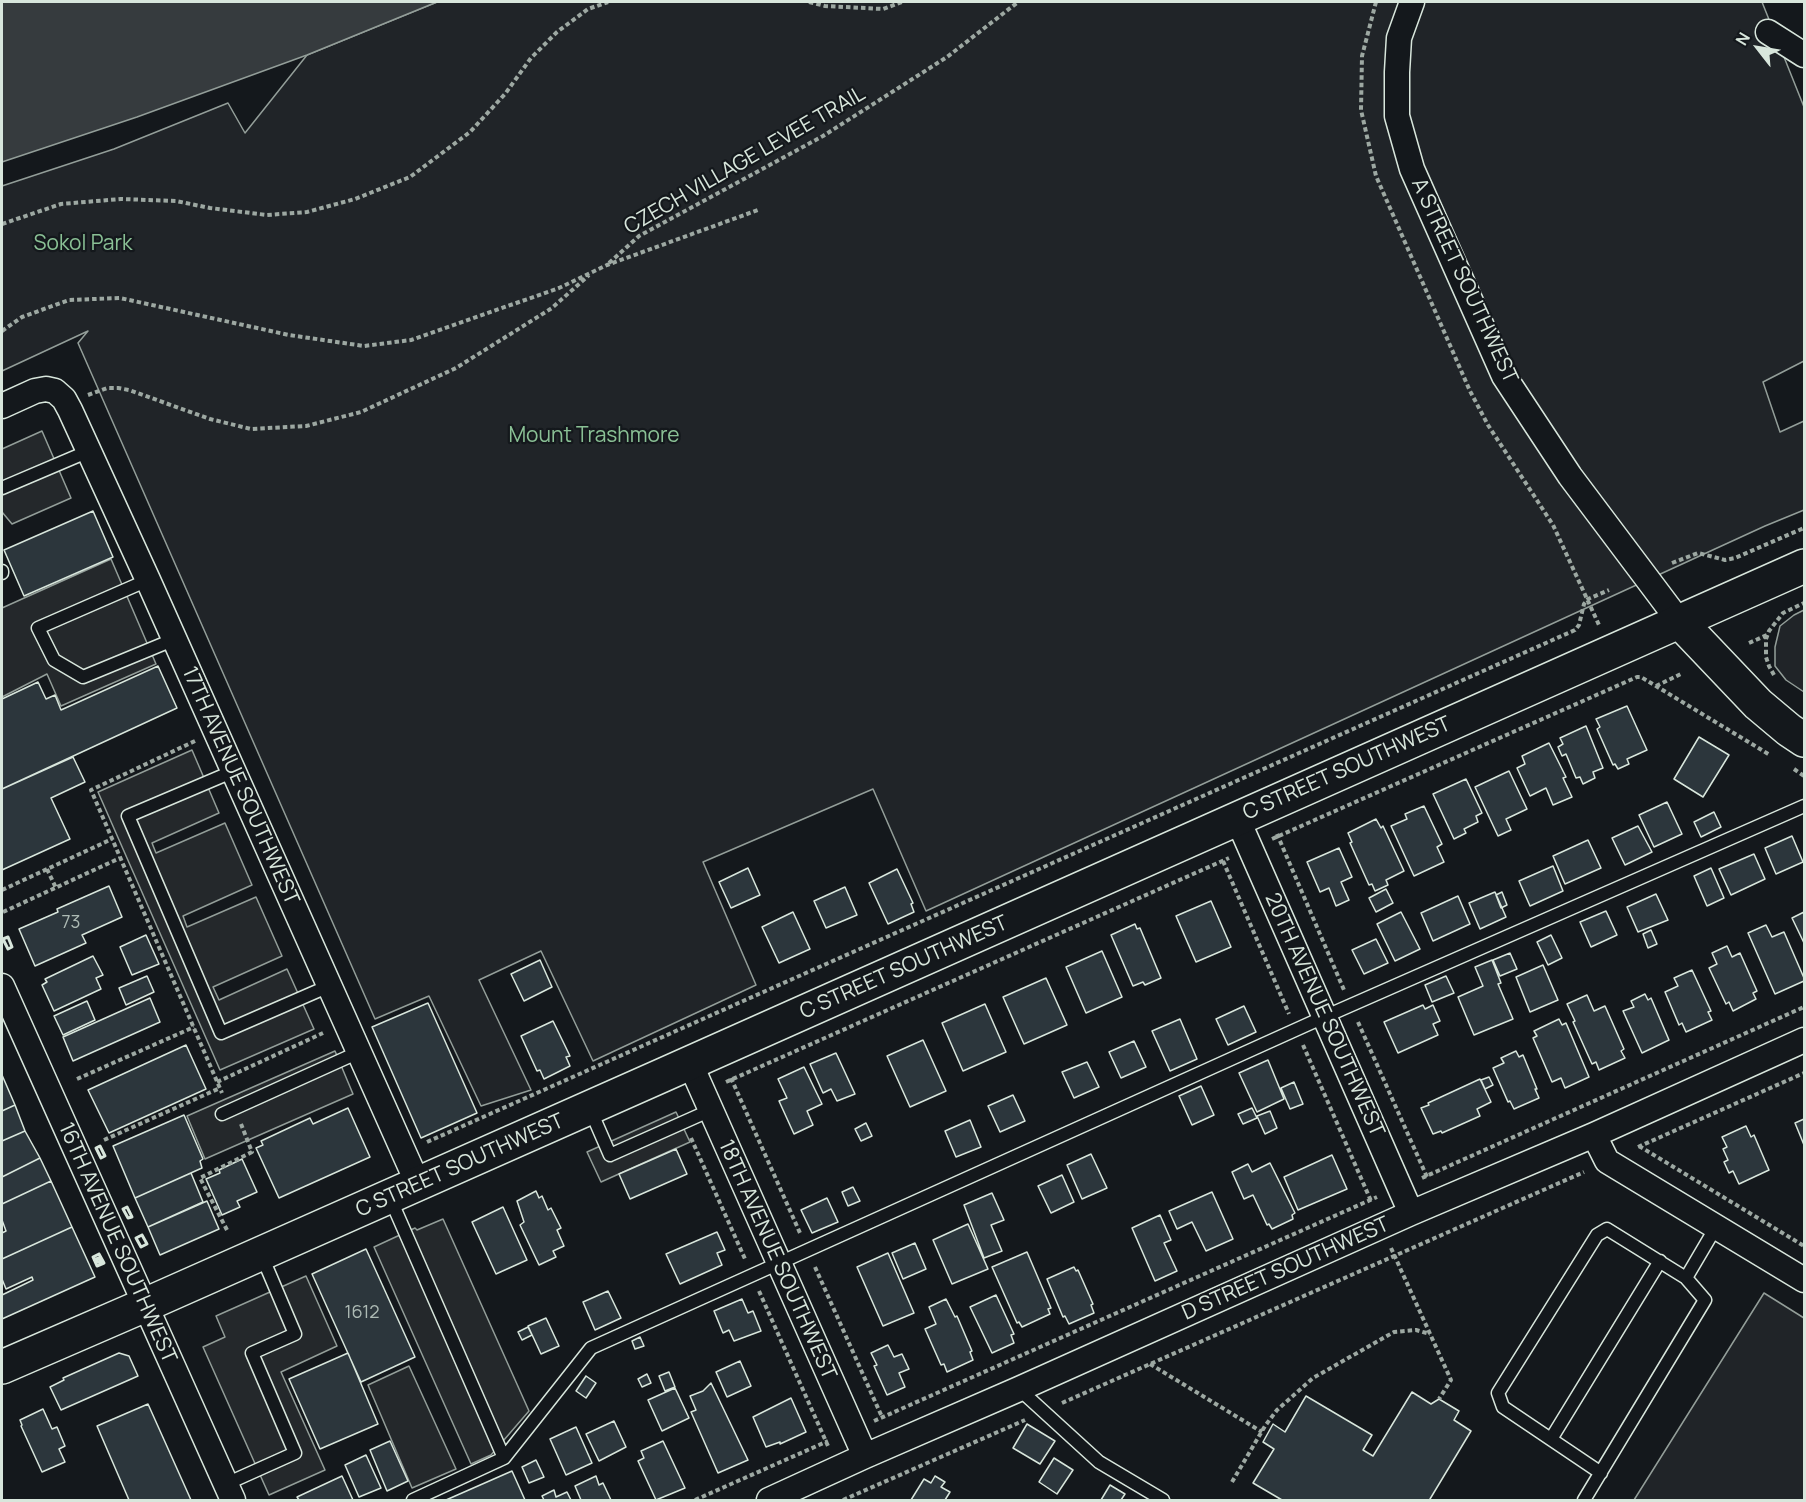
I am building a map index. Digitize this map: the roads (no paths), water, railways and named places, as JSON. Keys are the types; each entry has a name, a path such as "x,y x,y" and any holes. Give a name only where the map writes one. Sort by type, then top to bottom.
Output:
{"main road":[{"name":"C STREET SOUTHWEST","path":"2,1367 261,1254 1804,566"},
{"path":"1678,621 1758,704 1789,730 1795,752"}],"street":[{"name":"A STREET SOUTHWEST","path":"1412,2 1399,38 1397,72 1397,116 1412,169 1504,376 1570,476 1678,621"},
{"path":"1768,32 1804,55"},
{"name":"17TH AVENUE SOUTHWEST","path":"2,406 35,391 46,389 64,399 70,410 359,1052 404,1190"},
{"name":"20TH AVENUE SOUTHWEST","path":"1237,818 1411,1213"},
{"name":"16TH AVENUE SOUTHWEST","path":"2,986 229,1492"},
{"name":"D STREET SOUTHWEST","path":"785,1497 865,1456 1804,1040"},
{"name":"18TH AVENUE SOUTHWEST","path":"690,1063 865,1456"},
{"path":"1594,1135 1607,1161 1802,1276"}],"lane":[{"path":"2,488 89,451"},
{"path":"148,580 38,628 54,660 83,677 175,639"},
{"path":"234,771 128,816 221,1033 329,986"},
{"path":"414,1500 504,1458 591,1348 1324,1017 1804,806"},
{"path":"222,1114 359,1052"},
{"path":"589,1108 610,1155 711,1110"},
{"path":"404,1190 504,1458"},
{"path":"1686,1278 1716,1227"},
{"path":"1584,1500 1601,1473 1705,1300 1686,1278 1607,1228 1597,1234 1498,1393 1503,1407 1601,1473"},
{"path":"229,1492 295,1454 252,1353 295,1334 261,1254"},
{"path":"1551,1439 1660,1261"},
{"path":"1019,1389 1099,1462 1163,1500"}],"park label":[{"name":"Sokol Park","path":"83,244"},
{"name":"Mount Trashmore","path":"594,436"}]}
